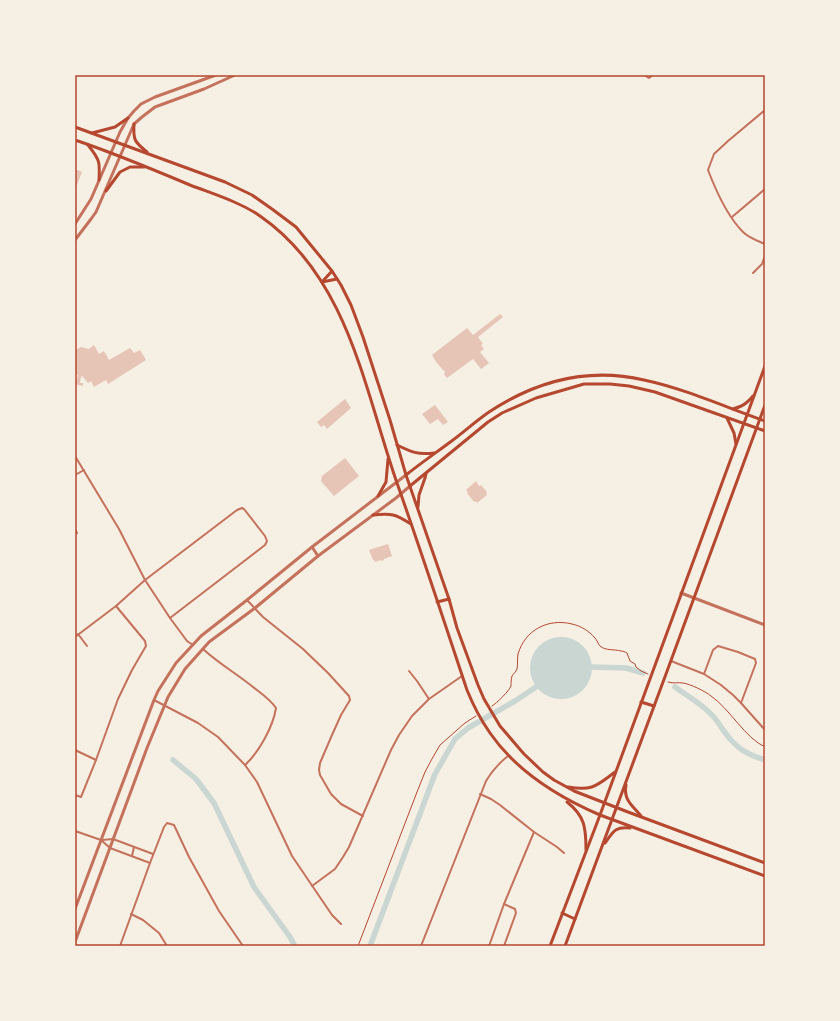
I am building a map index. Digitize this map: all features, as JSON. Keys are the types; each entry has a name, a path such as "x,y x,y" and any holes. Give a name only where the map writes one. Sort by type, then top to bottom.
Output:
{"main road":[{"path":"92,133 115,126 128,118"},
{"path":"134,124 134,137 138,144 150,155"},
{"path":"75,127 225,182 252,196 296,227 332,270 351,305 363,337 398,445 406,475 472,670 484,699 500,726 532,762 544,772 574,791 642,818 765,863"},
{"path":"75,140 219,195 251,210 260,215 281,232 305,258 322,282 337,308 355,352 396,482 462,676 473,703 490,734 509,755 533,777 560,796 579,812 586,832 586,851"},
{"path":"87,144 95,154 100,164 100,180"},
{"path":"106,191 120,172 130,167 145,167"},
{"path":"322,282 332,270"},
{"path":"322,282 337,279"},
{"path":"550,946 600,816 646,687 765,366"},
{"path":"406,475 488,413 532,389 547,383 572,377 596,375 644,379 765,421"},
{"path":"629,386 630,377"},
{"path":"410,486 488,422 502,413 536,398 584,384 629,386 655,392 765,431"},
{"path":"733,409 745,404 754,395"},
{"path":"515,398 518,406"},
{"path":"564,946 765,405"},
{"path":"727,418 734,433 736,445"},
{"path":"398,445 414,453 435,453"},
{"path":"378,496 386,482 389,457"},
{"path":"418,509 419,495 426,473"},
{"path":"373,515 396,515 411,524"},
{"path":"437,602 449,600"},
{"path":"641,702 654,706"},
{"path":"566,787 578,789 590,788 599,785 615,772"},
{"path":"628,777 625,790 626,798 642,818"},
{"path":"560,796 600,816 765,876"},
{"path":"602,846 613,831 625,827 635,828"},
{"path":"562,913 575,918"}],"street":[{"path":"75,224 91,198 116,142 128,118 134,111 148,100 171,90 216,75"},
{"path":"75,240 91,219 106,191 134,124 155,107 204,89 235,75"},
{"path":"644,75 649,78 653,75"},
{"path":"765,110 714,154 708,170 716,191 744,233 765,244"},
{"path":"732,217 765,189"},
{"path":"753,273 762,264 765,256"},
{"path":"75,456 119,529 145,580 170,618 187,641 193,645"},
{"path":"75,476 84,470"},
{"path":"75,908 154,700 176,663 201,636 312,547 406,475"},
{"path":"75,942 164,705 185,670 209,642 255,608 318,556 410,486"},
{"path":"75,637 116,606 145,580 242,508 265,536 267,541 265,545 170,618"},
{"path":"75,529 76,534"},
{"path":"312,547 318,556"},
{"path":"681,593 693,599 765,625"},
{"path":"247,600 263,617 303,649 349,696 350,700 341,715 320,763 319,770 330,794 341,804 363,816"},
{"path":"75,795 81,797 118,699 146,646 145,640 116,606"},
{"path":"78,634 87,646"},
{"path":"704,674 713,650 718,646 755,659 756,663 741,703"},
{"path":"202,649 271,701 276,708 270,726 259,749 252,759 245,764"},
{"path":"671,661 704,674 729,692 765,730"},
{"path":"409,671 429,699"},
{"path":"312,886 335,869 349,847 391,750 412,716 429,699 462,676"},
{"path":"154,700 203,726 218,737 245,764 256,782 292,856 332,915 341,924"},
{"path":"75,750 96,760"},
{"path":"421,946 480,794 491,773 500,762 509,755"},
{"path":"480,794 500,805 564,853"},
{"path":"120,946 153,854 167,823 174,825 219,911 243,946"},
{"path":"75,831 101,840 110,848 150,863"},
{"path":"489,946 504,904 534,832"},
{"path":"101,840 113,839 153,854"},
{"path":"132,856 134,848"},
{"path":"504,904 514,908 516,913 504,946"},
{"path":"131,914 143,920 159,933 167,946"}],"path":[{"path":"491,706 498,702 510,686 511,677 517,669 519,652 525,640 537,628 549,623 561,622 582,628 591,634 600,646 608,650 627,653 630,661 635,664 636,667 653,676"},
{"path":"666,681 672,683 682,682 712,696 752,738 765,747"},
{"path":"358,946 425,772 440,745 456,730 478,715"}],"shaded area":[{"path":"561,637 578,642 583,646 587,651 592,668 587,685 583,690 578,694 561,699 544,694 539,690 535,685 530,668 535,651 539,646 544,642"}],"building":[{"path":"75,169 82,172 75,190"},
{"path":"500,314 503,317 478,337 483,344 481,345 484,349 480,352 489,363 481,369 473,359 447,378 444,374 445,372 432,355 467,328 473,335"},
{"path":"94,345 99,354 104,351 109,360 130,348 134,353 140,350 146,360 108,384 106,380 94,387 91,381 88,383 81,376 80,383 83,383 83,386 75,384 78,375 75,374 75,350 81,347 89,349"},
{"path":"345,399 351,408 327,429 324,425 321,427 317,422"},
{"path":"435,405 448,422 443,425 438,419 430,424 422,414"},
{"path":"345,458 359,476 334,496 321,481 322,476"},
{"path":"476,481 479,486 481,485 487,492 487,495 477,503 475,501 474,502 466,490"},
{"path":"388,544 392,556 375,562 369,550"}],"waterway":[{"path":"585,668 626,668 643,673"},
{"path":"370,946 435,774 455,739 468,728 515,701 542,683"},
{"path":"675,687 710,713 739,748 749,754 765,760"},
{"path":"173,760 196,779 214,803 254,887 295,946"}]}
